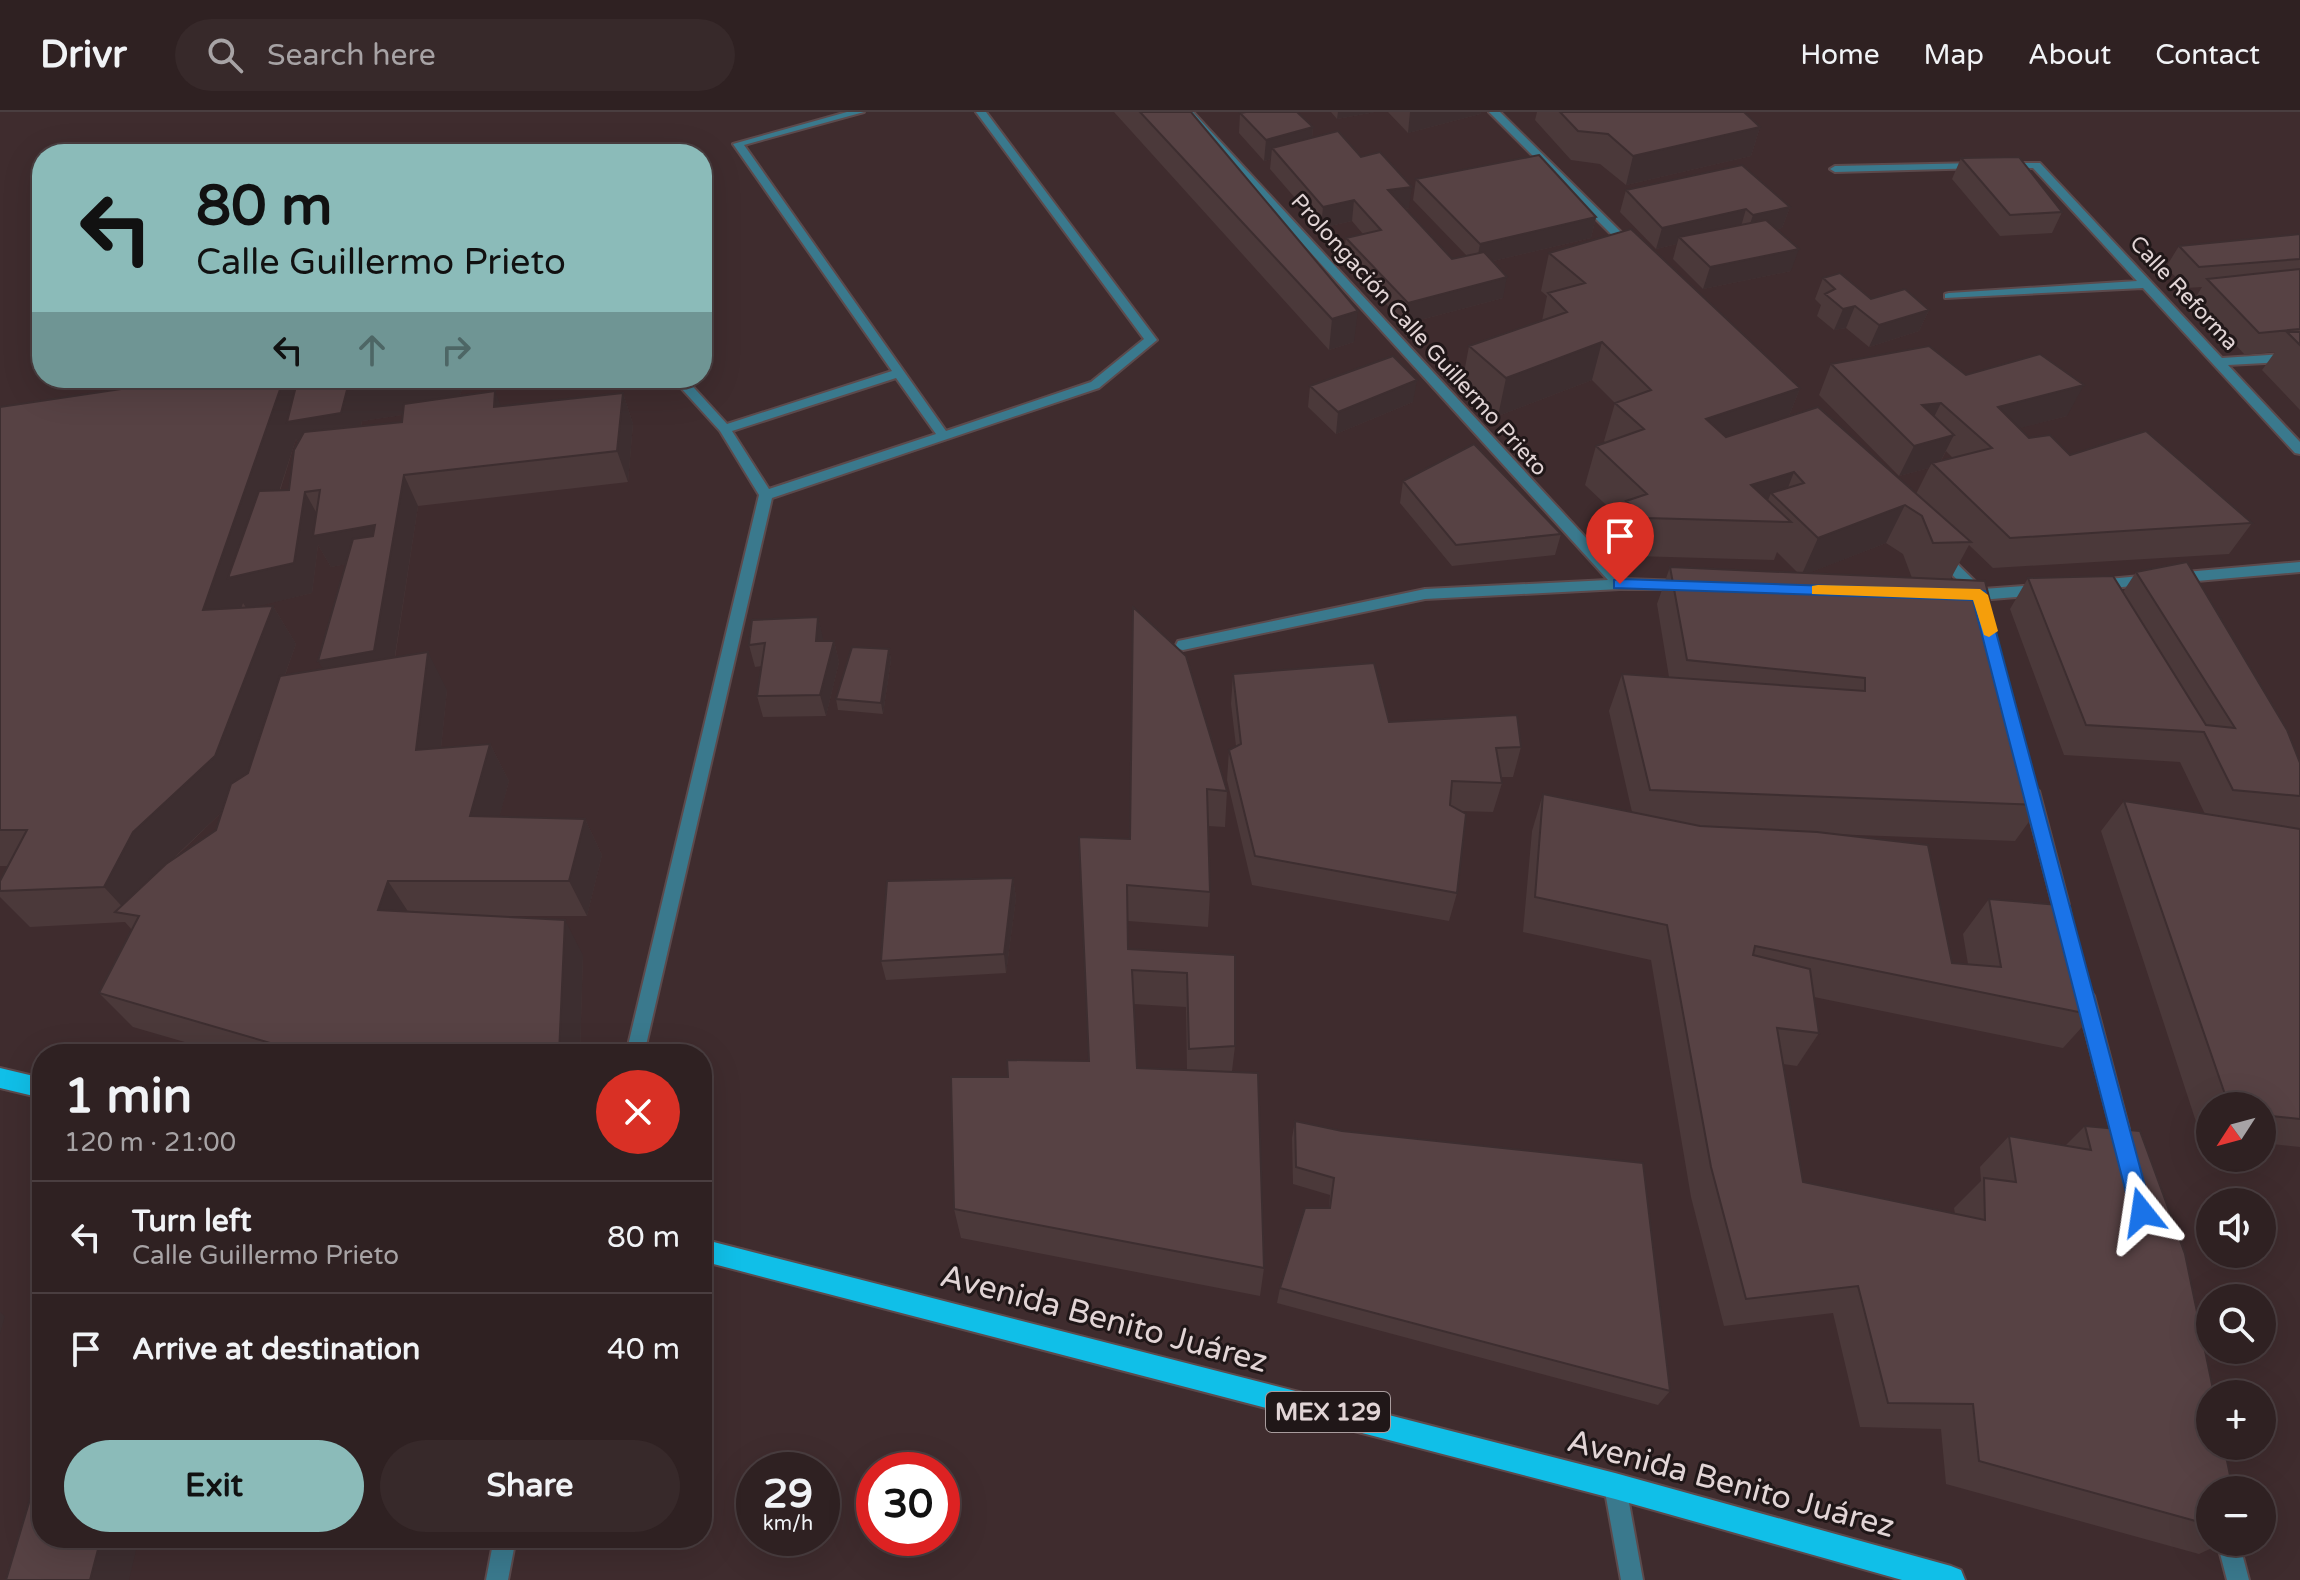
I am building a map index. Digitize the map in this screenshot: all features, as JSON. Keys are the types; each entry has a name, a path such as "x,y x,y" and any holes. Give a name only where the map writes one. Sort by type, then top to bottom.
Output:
{"main road":[{"path":"0,1078 32,1086"},
{"name":"Avenida Benito Juárez","path":"712,1253 1615,1486 1951,1580"}],"street":[{"path":"859,112 738,144 944,437"},
{"path":"766,495 1095,385 1151,340 981,112"},
{"name":"Prolongación Calle Guillermo Prieto","path":"1188,112 1620,584"},
{"path":"1494,112 1641,258"},
{"name":"Calle Reforma","path":"1835,169 2036,165 2300,450"},
{"path":"1949,296 2148,284"},
{"path":"2221,362 2300,357"},
{"path":"725,429 899,373"},
{"path":"637,1044 766,495 725,429 687,388"},
{"path":"1935,550 1982,603"},
{"path":"2087,586 2300,567"},
{"path":"1183,645 1425,594 1620,584 1698,586"},
{"path":"1949,594 1982,603 2056,588"},
{"path":"2028,780 2073,950"},
{"path":"2081,981 2129,1166"},
{"path":"1615,1486 1632,1580"},
{"path":"497,1580 503,1548"},
{"path":"2232,1556 2238,1580"}],"building":[{"path":"1140,112 1191,112 1358,311 1332,319"},
{"path":"1297,112 1313,127 1266,140 1240,113"},
{"path":"1560,112 1744,112 1760,127 1633,156 1608,134 1578,131"},
{"path":"1338,131 1361,157 1380,152 1412,187 1388,190 1452,259 1484,252 1507,277 1408,303 1346,238 1381,230 1354,200 1323,207 1272,148"},
{"path":"1539,155 1596,217 1480,244 1416,179"},
{"path":"2019,157 2062,212 2010,215 1961,158"},
{"path":"1742,165 1790,207 1753,215 1746,209 1662,228 1626,190"},
{"path":"1766,220 1799,249 1710,267 1679,237"},
{"path":"1631,229 1800,388 1706,419 1726,437 1818,407 1971,542 1933,543 1922,516 1905,505 1818,538 1771,493 1804,483 1794,472 1751,485 1791,522 1646,518 1626,501 1647,494 1596,446 1644,429 1615,403 1651,390 1602,342 1506,378 1469,346 1567,312 1548,293 1585,283 1549,253"},
{"path":"2300,234 2300,259 2199,267 2179,246"},
{"path":"2300,269 2300,329 2259,333 2207,279"},
{"path":"1840,273 1871,299 1905,289 1929,310 1879,325 1855,306 1843,309 1825,294 1835,289 1823,278"},
{"path":"2287,332 2300,332 2300,345"},
{"path":"1929,346 1966,375 2040,354 2084,385 1998,407 2029,438 2050,435 2070,455 2146,431 2252,523 2010,538 1932,463 1992,448 1941,403 1922,405 1954,435 1914,446 1831,364"},
{"path":"1393,356 1417,380 1338,412 1310,386"},
{"path":"128,388 281,388 203,610 273,606 215,756 133,832 104,887 0,891 0,881 27,830 0,830 0,407"},
{"path":"296,388 361,388 347,390 341,413 287,422"},
{"path":"495,391 494,407 623,393 617,451 404,475 374,651 318,661 353,539 373,536 375,525 313,536 320,490 305,492 294,563 228,578 259,491 289,490 294,450 304,432 402,422 404,404"},
{"path":"1474,444 1561,534 1456,545 1403,481"},
{"path":"2187,562 2287,730 2300,763 2300,796 2233,790 2204,732 2086,725 2028,578 2113,576 2206,725 2235,728 2136,572"},
{"path":"1670,567 1985,581 2041,805 1650,790 1622,674 1865,691 1865,678 1687,660"},
{"path":"1133,607 1186,656 1227,791 1207,789 1210,892 1127,885 1128,949 1235,955 1235,1046 1189,1049 1187,973 1132,970 1137,1068 1258,1073 1264,1268 954,1209 951,1077 1008,1077 1007,1060 1089,1061 1079,837 1130,839"},
{"path":"818,617 816,641 834,641 820,695 757,696 765,643 749,645 752,620"},
{"path":"852,647 889,649 881,703 836,699"},
{"path":"428,652 416,750 490,744 470,816 585,819 569,881 388,881 378,910 565,920 559,1044 274,1044 99,993 139,916 115,912 166,864 216,830 231,784 248,773 280,676"},
{"path":"1374,663 1389,722 1517,715 1521,747 1496,748 1502,783 1452,781 1450,805 1466,814 1457,893 1255,856 1229,750 1241,744 1233,674"},
{"path":"1543,794 1700,826 1817,832 1928,845 1952,963 2001,967 1989,899 2072,906 2093,1015 1755,946 1753,955 1810,969 1819,1033 1777,1028 1803,1182 1985,1220 1984,1178 2016,1182 2009,1136 2091,1150 2085,1126 2140,1131 2185,1254 2196,1307 2196,1364 2208,1364 2211,1380 2196,1380 2196,1460 2227,1460 2230,1476 2196,1476 2196,1521 1979,1461 1973,1404 1888,1403 1858,1286 1746,1299 1711,1167 1667,925 1535,897"},
{"path":"2124,801 2300,829 2300,1119 2276,1116 2276,1092 2224,1092"},
{"path":"1013,878 1004,954 881,961 887,881"},
{"path":"1295,1121 1342,1131 1643,1163 1670,1391 1280,1288 1305,1208 1330,1208 1334,1178 1296,1167"},
{"path":"32,1493 32,1548 98,1548 90,1580 6,1580"}],"slow traffic":[{"path":"1818,590 1980,595 1989,631"}],"route":[{"path":"1620,584 1980,595 2142,1212"}]}
